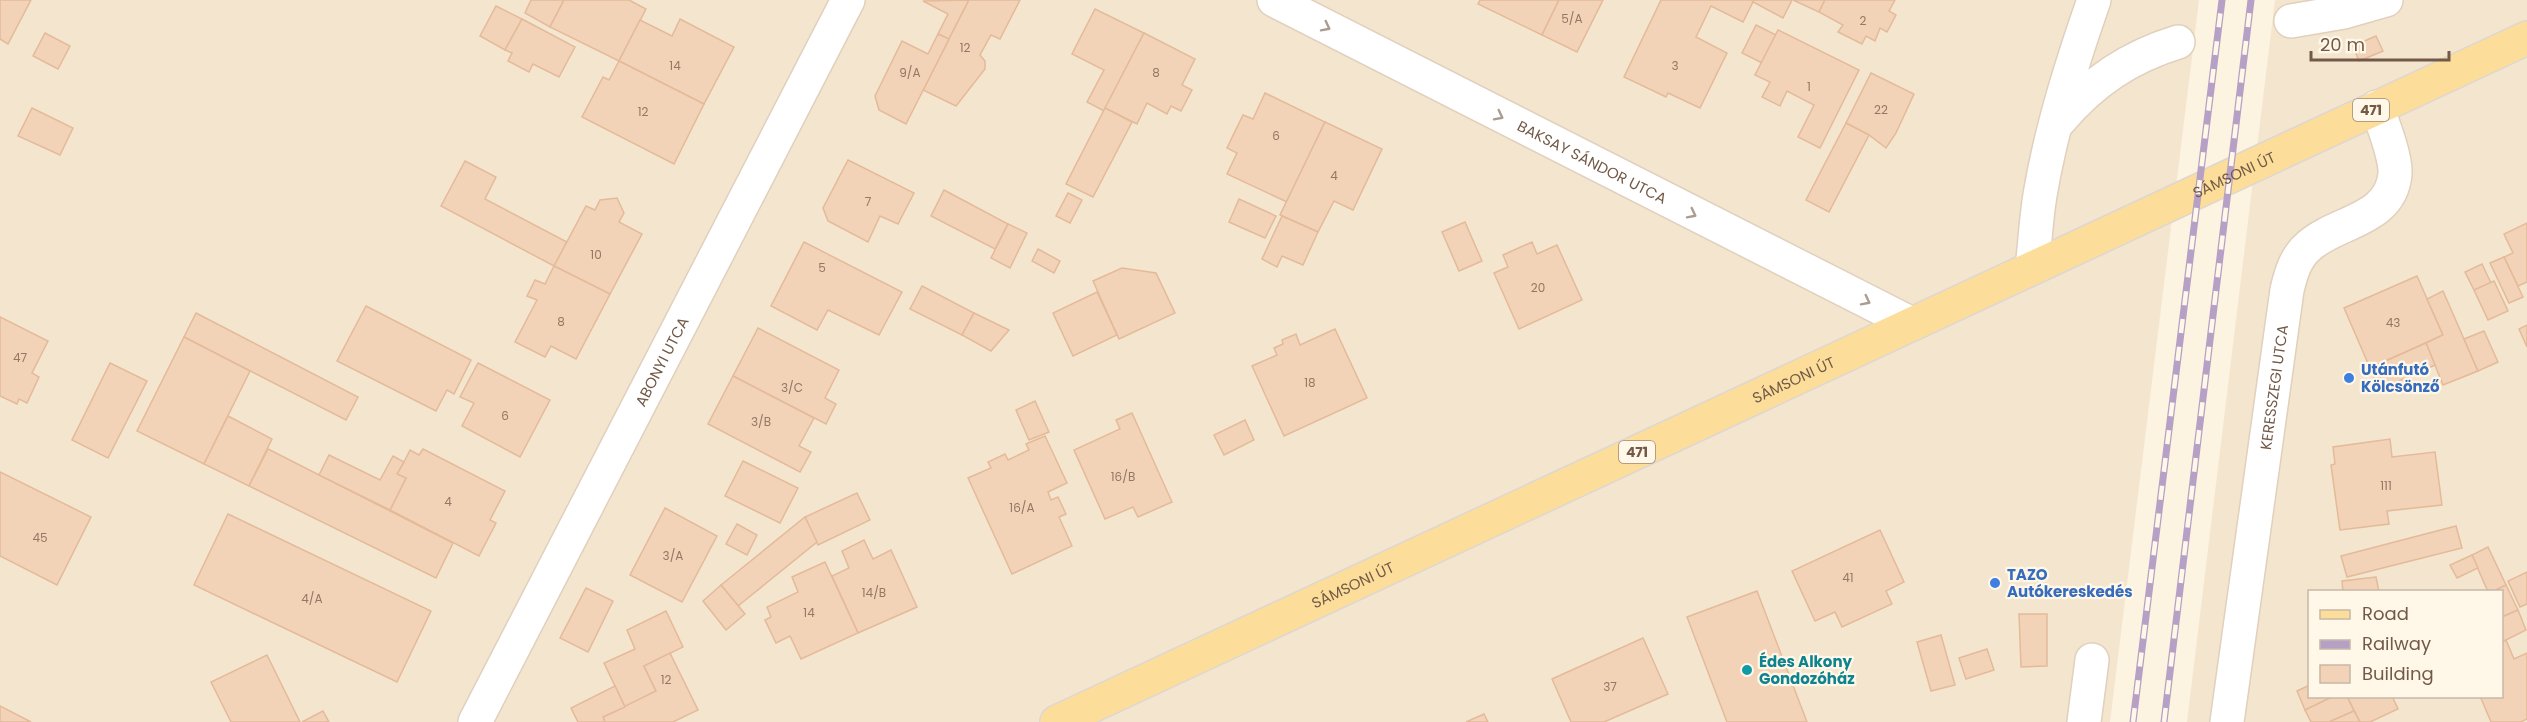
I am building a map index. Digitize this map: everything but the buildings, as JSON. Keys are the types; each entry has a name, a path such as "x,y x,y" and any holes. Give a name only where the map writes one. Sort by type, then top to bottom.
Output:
{"main road":[{"name":"SÁMSONI ÚT","path":"1057,722 1910,323 2527,38"}],"street":[{"name":"ABONYI UTCA","path":"475,722 848,0"},
{"name":"BAKSAY SÁNDOR UTCA","path":"1274,0 1910,323"},
{"path":"2032,268 2040,197 2056,125 2077,48 2094,0"},
{"path":"2290,21 2344,12 2386,0"},
{"path":"2056,125 2074,104 2112,71 2154,49 2178,42"},
{"name":"KERESSZEGI UTCA","path":"2227,722 2291,273 2308,246 2320,237 2372,213 2391,190 2395,174 2393,159 2377,107"},
{"path":"2084,722 2092,660"}],"shaded area":[{"path":"0,0 2199,0 2110,722 0,722"},
{"path":"2275,0 2527,0 2527,722 2187,722"}],"railway":[{"path":"2133,722 2222,0"},
{"path":"2164,722 2251,0"}],"place":[{"name":"Utánfutó Kölcsönző","path":"2349,378"},
{"name":"TAZO Autókereskedés","path":"1995,583"},
{"name":"Édes Alkony Gondozóház","path":"1747,670"}]}
